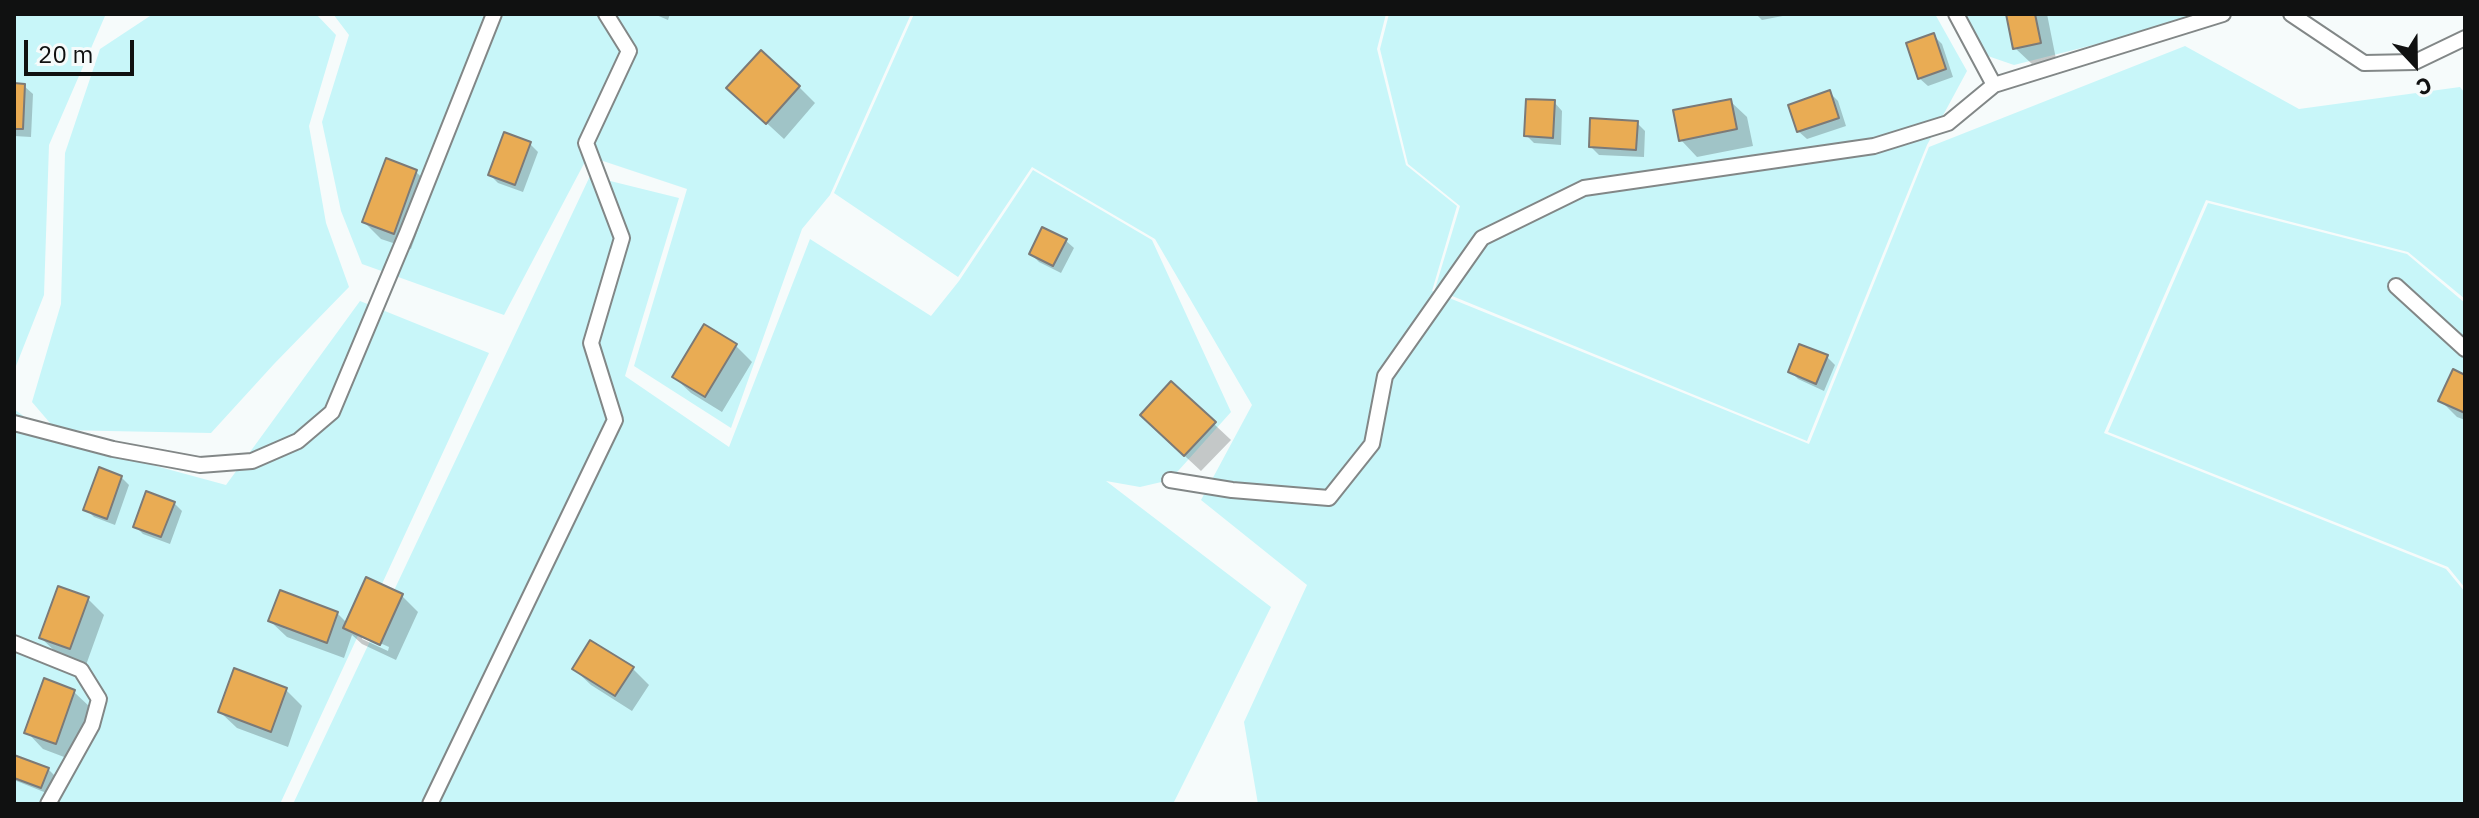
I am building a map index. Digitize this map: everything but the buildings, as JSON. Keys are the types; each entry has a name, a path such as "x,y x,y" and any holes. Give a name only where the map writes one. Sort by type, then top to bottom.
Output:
{"lane":[{"path":"14,423 113,449 200,465 252,461 298,441 332,412 494,14"},
{"path":"430,804 615,420 591,343 622,238 586,143 629,51 606,14"},
{"path":"1956,14 1994,85"},
{"path":"1170,480 1232,490 1329,498 1372,444 1385,376 1482,238 1584,188 1874,146 1948,123 1994,85 2223,14"},
{"path":"2291,14 2364,63 2415,62 2465,38"},
{"path":"2396,286 2465,349"},
{"path":"14,643 81,670 99,699 92,725 48,804"}],"shaded area":[{"path":"14,14 109,14 105,16 49,145 44,295 14,371"},
{"path":"153,14 316,14 336,35 309,126 326,223 349,287 211,433 56,430 32,402 61,304 65,153 100,49"},
{"path":"333,14 911,14 830,195 802,229 731,428 634,366 687,189 588,156 504,315 362,264 341,211 322,122 349,35"},
{"path":"914,14 1386,14 1377,49 1406,165 1457,206 1432,291 1809,444 1929,147 2185,46 2299,109 2460,87 2465,93 2465,299 2408,252 2206,200 2104,433 2446,569 2465,592 2465,804 1258,804 1244,722 1307,585 1201,500 1252,405 1155,239 1032,167 958,277 834,193"},
{"path":"1389,14 1935,14 1967,71 1927,145 1807,441 1435,289 1460,206 1408,164 1380,49"},
{"path":"1961,14 2216,14 2014,65 1982,54"},
{"path":"1033,170 1152,240 1231,412 1170,480 1140,487 1106,481 1271,607 1173,804 293,804 590,176 679,198 625,376 729,447 810,239 931,316 959,281"},
{"path":"2208,203 2407,254 2465,303 2465,588 2448,567 2108,432"},
{"path":"360,301 489,353 280,804 14,804 14,409 53,438 226,485"}]}
